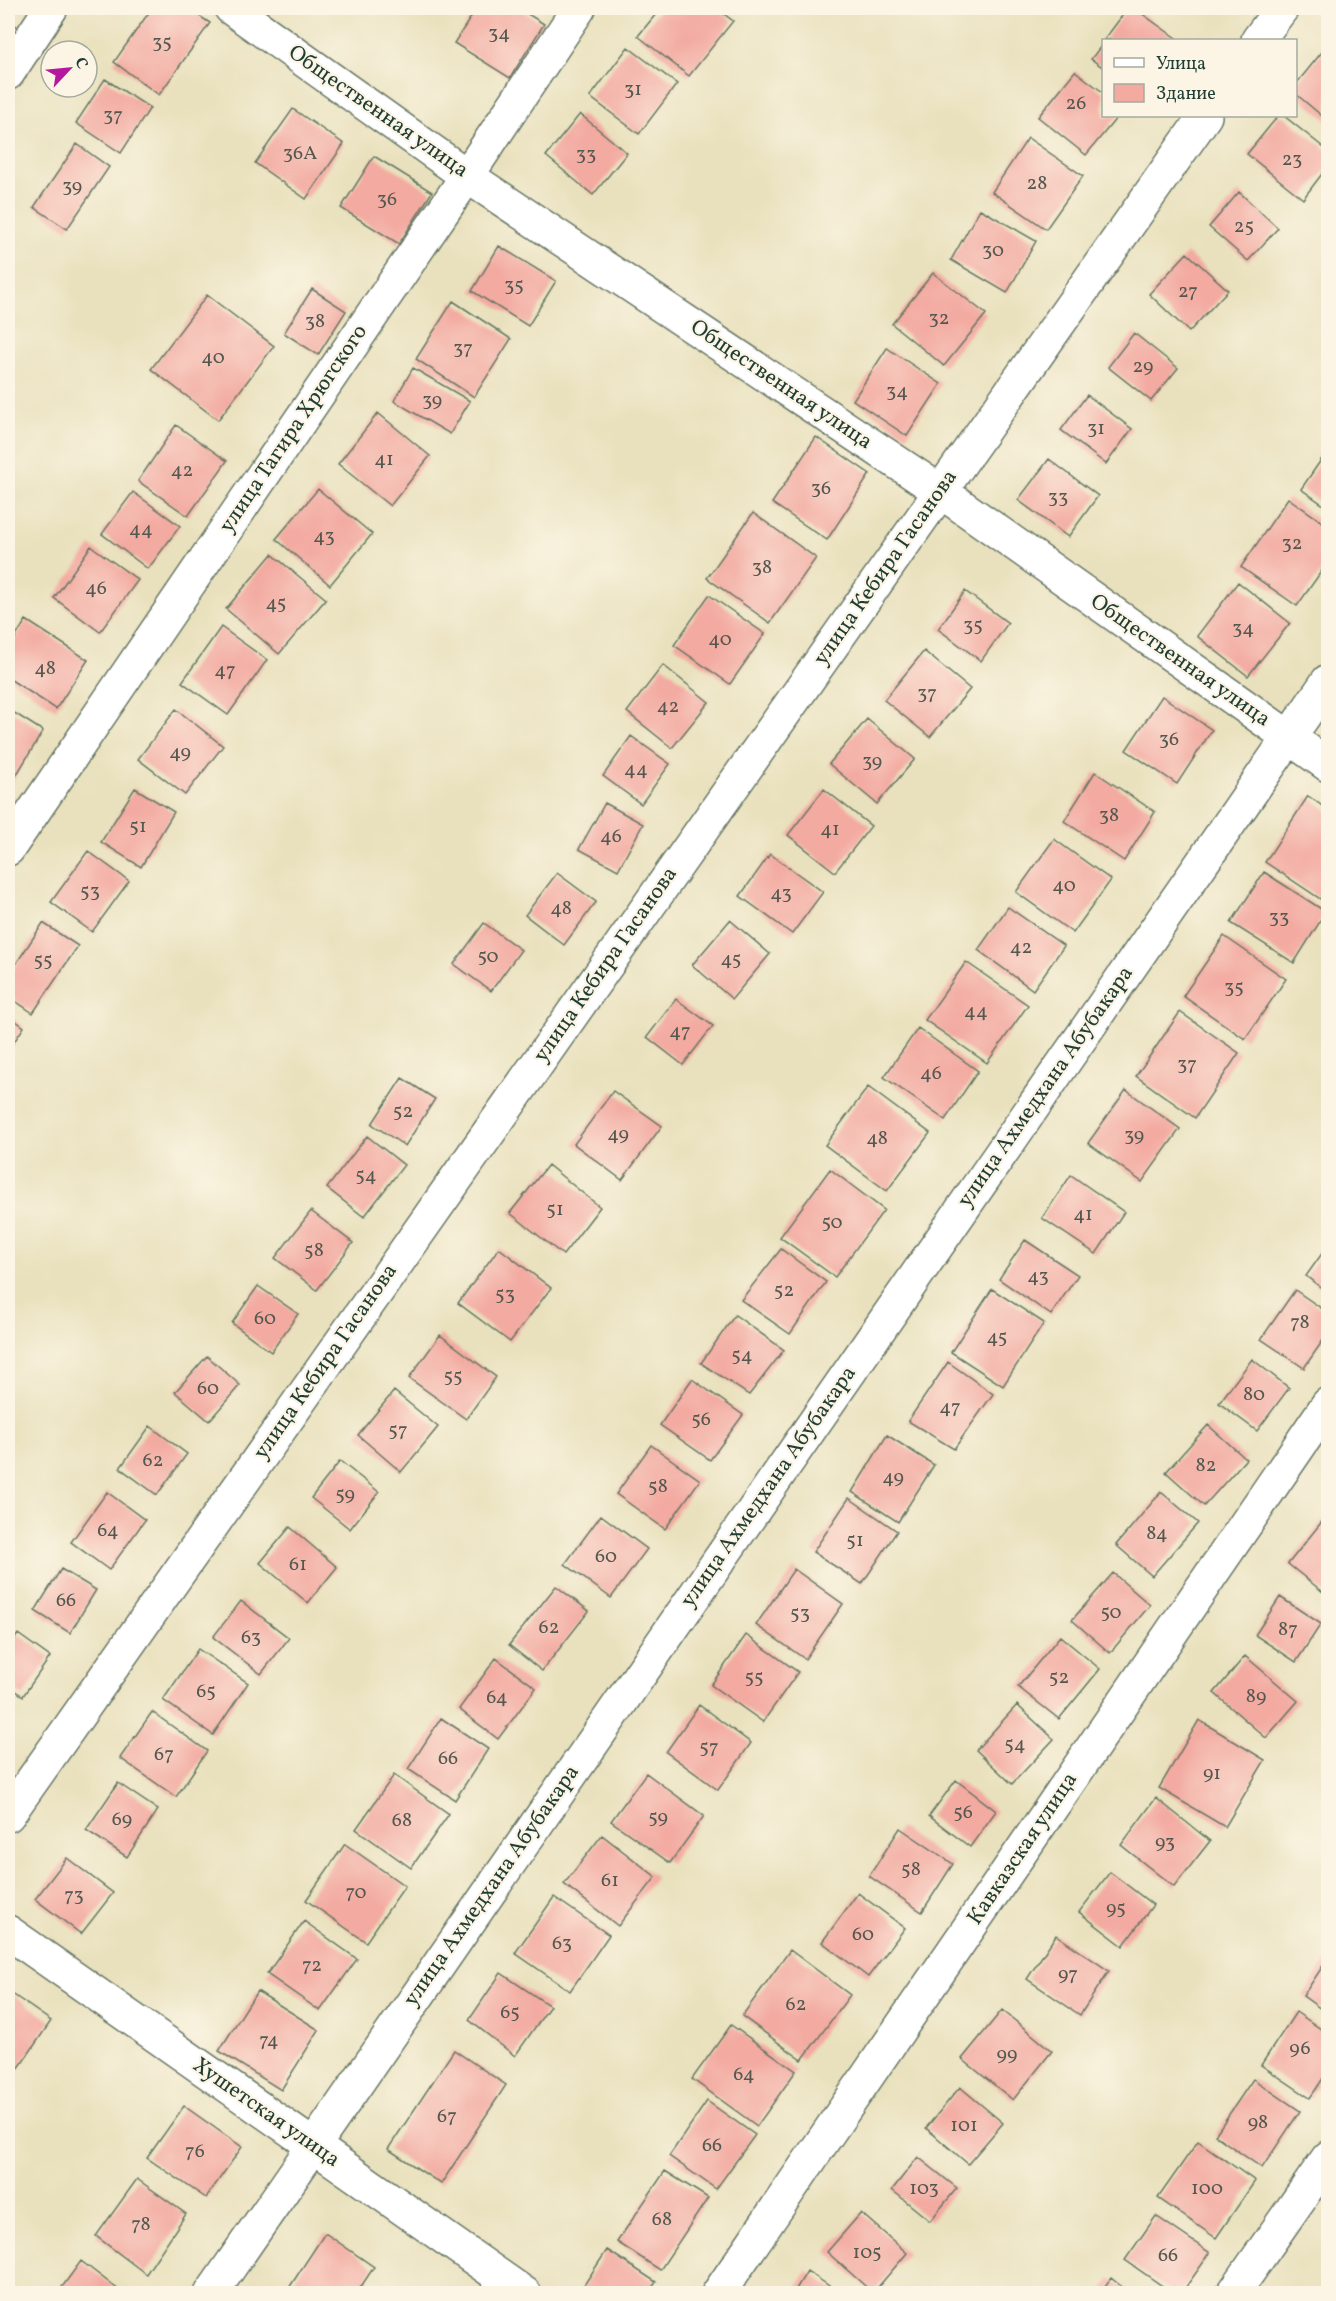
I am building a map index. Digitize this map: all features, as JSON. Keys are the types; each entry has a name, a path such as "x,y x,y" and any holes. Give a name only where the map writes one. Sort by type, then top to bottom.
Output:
{"street":[{"path":"8,73 51,8"},
{"name":"Общественная улица","path":"231,8 467,176 940,491 1329,765"},
{"name":"улица Тагира Хрюгского","path":"8,849 579,8"},
{"path":"1259,39 1282,8"},
{"name":"улица Кебира Гасанова","path":"8,1815 1204,117"},
{"name":"улица Ахмедхана Абубакара","path":"211,2294 312,2145 1329,681"},
{"name":"Кавказская улица","path":"718,2294 1329,1404"},
{"name":"Хушетская улица","path":"8,1932 525,2294"},
{"path":"1233,2294 1329,2158"}],"building":[{"path":"152,8 187,8 210,23 159,95 114,62"},
{"path":"477,8 518,8 544,24 510,78 454,43"},
{"path":"661,8 716,8 733,21 689,76 638,36"},
{"path":"1128,8 1134,8 1176,38 1175,39 1105,39"},
{"path":"8,20 18,27 8,42"},
{"path":"1102,45 1102,67 1091,59"},
{"path":"628,47 677,84 639,134 590,97"},
{"path":"1326,47 1328,49 1328,121 1297,95 1297,83"},
{"path":"1075,71 1102,91 1102,117 1117,117 1086,155 1038,117"},
{"path":"105,79 150,108 121,153 76,123 92,99 99,99 99,88"},
{"path":"293,109 344,144 306,199 255,163"},
{"path":"580,114 627,153 593,195 546,156"},
{"path":"1277,117 1285,117 1328,151 1328,166 1303,199 1247,154"},
{"path":"1028,138 1083,176 1046,229 992,192"},
{"path":"77,144 109,167 67,229 34,207"},
{"path":"374,156 432,192 399,244 341,208"},
{"path":"1239,192 1278,228 1248,261 1209,227"},
{"path":"980,209 1036,241 1007,293 951,260"},
{"path":"499,246 556,281 528,326 472,291"},
{"path":"1187,253 1228,290 1189,332 1149,294"},
{"path":"933,273 986,314 944,366 892,324"},
{"path":"312,289 346,311 318,355 284,333"},
{"path":"207,295 274,346 218,420 151,369"},
{"path":"453,301 511,339 474,397 416,359"},
{"path":"1134,333 1178,368 1151,401 1108,367"},
{"path":"887,348 941,384 907,436 853,400"},
{"path":"413,368 470,401 450,434 394,401"},
{"path":"1087,395 1132,429 1106,464 1061,430"},
{"path":"378,413 430,456 390,506 338,464"},
{"path":"176,425 227,461 188,516 138,481"},
{"path":"816,437 870,474 827,540 772,503"},
{"path":"1328,450 1328,508 1301,489"},
{"path":"1049,459 1098,496 1068,537 1018,500"},
{"path":"318,489 372,534 330,585 276,539"},
{"path":"133,492 180,526 148,569 102,534"},
{"path":"1288,498 1328,526 1328,562 1297,606 1241,567"},
{"path":"753,513 816,558 770,623 707,578"},
{"path":"91,546 138,580 100,632 54,598"},
{"path":"272,554 326,599 279,654 226,609"},
{"path":"1238,582 1290,623 1248,676 1197,636"},
{"path":"965,591 1008,623 981,661 938,629"},
{"path":"709,595 765,634 730,684 674,645"},
{"path":"26,620 88,660 56,709 8,678 8,649"},
{"path":"221,627 267,660 228,715 182,682"},
{"path":"924,651 970,689 930,737 884,700"},
{"path":"663,665 709,702 672,748 627,712"},
{"path":"1162,696 1212,730 1177,784 1126,750"},
{"path":"8,709 43,731 8,789"},
{"path":"176,709 223,746 185,795 138,759"},
{"path":"867,719 915,759 877,804 829,764"},
{"path":"631,736 670,764 641,804 603,776"},
{"path":"1095,772 1155,812 1124,861 1064,821"},
{"path":"135,788 174,812 141,867 101,842"},
{"path":"824,789 871,826 835,872 788,835"},
{"path":"1308,796 1328,810 1328,904 1265,862"},
{"path":"605,803 643,824 618,870 579,849"},
{"path":"1054,839 1111,880 1073,933 1016,892"},
{"path":"88,851 129,881 92,932 51,902"},
{"path":"770,854 823,892 792,934 740,896"},
{"path":"1264,872 1326,912 1294,963 1231,923"},
{"path":"557,873 596,902 564,945 525,915"},
{"path":"1008,907 1064,946 1033,990 978,950"},
{"path":"730,920 770,954 732,999 692,965"},
{"path":"43,923 78,946 33,1013 8,996 8,976"},
{"path":"484,923 521,950 491,991 454,964"},
{"path":"1224,936 1286,979 1245,1039 1183,996"},
{"path":"966,962 1028,1005 987,1063 925,1020"},
{"path":"676,999 713,1026 683,1065 647,1037"},
{"path":"1180,1012 1239,1053 1195,1118 1136,1076"},
{"path":"8,1015 24,1027 8,1051"},
{"path":"918,1028 978,1071 945,1120 884,1077"},
{"path":"402,1078 435,1099 405,1146 372,1124"},
{"path":"868,1087 930,1133 887,1191 825,1145"},
{"path":"1126,1090 1180,1129 1142,1182 1088,1143"},
{"path":"613,1091 662,1126 622,1180 574,1144"},
{"path":"367,1136 404,1165 364,1217 327,1188"},
{"path":"548,1165 600,1207 563,1255 510,1213"},
{"path":"830,1169 884,1210 835,1277 780,1237"},
{"path":"1071,1175 1124,1212 1096,1254 1042,1218"},
{"path":"311,1211 353,1243 317,1290 275,1258"},
{"path":"1025,1240 1078,1275 1051,1315 999,1279"},
{"path":"1328,1245 1328,1293 1306,1276"},
{"path":"499,1248 551,1288 510,1342 458,1303"},
{"path":"781,1249 826,1282 790,1334 741,1300"},
{"path":"258,1286 298,1314 271,1352 232,1323"},
{"path":"992,1289 1044,1323 1003,1386 951,1352"},
{"path":"1295,1290 1328,1313 1328,1333 1304,1368 1261,1339"},
{"path":"735,1315 784,1350 749,1395 701,1363"},
{"path":"440,1335 496,1377 466,1419 409,1378"},
{"path":"207,1356 240,1385 209,1421 175,1392"},
{"path":"1252,1359 1289,1388 1257,1431 1219,1403"},
{"path":"948,1362 993,1394 954,1449 908,1421"},
{"path":"692,1379 743,1415 710,1460 660,1425"},
{"path":"394,1391 438,1427 401,1472 358,1435"},
{"path":"1208,1425 1246,1459 1204,1506 1166,1472"},
{"path":"150,1426 187,1454 157,1495 120,1468"},
{"path":"887,1435 934,1465 898,1522 852,1492"},
{"path":"651,1445 700,1480 665,1529 616,1494"},
{"path":"340,1461 379,1492 350,1529 311,1498"},
{"path":"107,1492 145,1520 109,1570 71,1542"},
{"path":"1161,1492 1198,1523 1152,1576 1116,1545"},
{"path":"849,1498 897,1531 862,1584 813,1552"},
{"path":"1328,1514 1328,1596 1288,1564"},
{"path":"601,1515 647,1549 611,1598 565,1564"},
{"path":"290,1527 337,1567 308,1603 260,1563"},
{"path":"61,1569 96,1590 70,1633 35,1611"},
{"path":"794,1569 843,1604 805,1659 756,1625"},
{"path":"1113,1573 1150,1605 1110,1653 1072,1620"},
{"path":"556,1586 589,1611 542,1671 509,1645"},
{"path":"1280,1597 1321,1624 1296,1662 1255,1635"},
{"path":"241,1601 289,1638 261,1674 213,1637"},
{"path":"18,1634 50,1657 23,1696 8,1685 8,1649"},
{"path":"746,1635 798,1672 763,1722 711,1685"},
{"path":"1060,1636 1100,1669 1059,1719 1018,1687"},
{"path":"198,1649 248,1683 213,1735 163,1700"},
{"path":"1245,1656 1298,1701 1266,1738 1214,1693"},
{"path":"496,1658 536,1688 498,1739 459,1709"},
{"path":"699,1705 751,1743 718,1790 666,1752"},
{"path":"1017,1705 1054,1739 1012,1784 976,1750"},
{"path":"152,1712 207,1751 176,1797 120,1758"},
{"path":"441,1718 488,1749 455,1800 408,1769"},
{"path":"1199,1720 1265,1760 1225,1827 1159,1788"},
{"path":"646,1773 704,1816 670,1863 611,1821"},
{"path":"394,1775 449,1814 411,1868 356,1829"},
{"path":"956,1780 996,1811 970,1847 929,1816"},
{"path":"118,1783 158,1810 127,1857 86,1830"},
{"path":"1156,1798 1210,1841 1174,1887 1121,1845"},
{"path":"900,1828 953,1864 922,1912 869,1876"},
{"path":"602,1835 656,1877 618,1926 564,1884"},
{"path":"345,1844 405,1886 366,1942 306,1900"},
{"path":"67,1858 113,1893 81,1934 35,1899"},
{"path":"1110,1872 1153,1905 1123,1946 1079,1912"},
{"path":"858,1893 905,1928 868,1977 822,1942"},
{"path":"554,1897 609,1935 570,1991 515,1953"},
{"path":"304,1921 357,1959 320,2011 267,1974"},
{"path":"1056,1935 1109,1971 1080,2015 1027,1979"},
{"path":"790,1950 850,1995 802,2060 742,2016"},
{"path":"1328,1958 1328,2014 1303,1996"},
{"path":"501,1973 550,2006 515,2056 469,2020"},
{"path":"8,1991 51,2021 14,2075 8,2071"},
{"path":"257,1991 319,2030 281,2090 219,2051"},
{"path":"1002,2010 1052,2051 1013,2100 962,2059"},
{"path":"1296,2012 1328,2034 1328,2071 1310,2098 1261,2065"},
{"path":"731,2025 796,2071 757,2126 692,2079"},
{"path":"454,2050 506,2085 441,2184 388,2149"},
{"path":"1253,2079 1300,2111 1262,2168 1215,2135"},
{"path":"960,2087 1003,2123 968,2164 926,2128"},
{"path":"707,2101 755,2135 716,2189 669,2156"},
{"path":"184,2106 242,2147 206,2198 147,2158"},
{"path":"1198,2141 1255,2181 1216,2238 1158,2198"},
{"path":"918,2157 957,2188 930,2221 892,2190"},
{"path":"665,2171 708,2198 660,2270 617,2242"},
{"path":"137,2179 186,2214 146,2274 96,2236"},
{"path":"861,2213 907,2253 873,2293 827,2252"},
{"path":"1156,2216 1210,2253 1181,2294 1174,2294 1125,2260"},
{"path":"325,2233 374,2267 356,2294 285,2294"},
{"path":"607,2250 656,2282 648,2294 578,2294"},
{"path":"81,2261 124,2294 57,2294"},
{"path":"807,2271 841,2294 793,2294"},
{"path":"1111,2278 1131,2294 1099,2294"}]}
